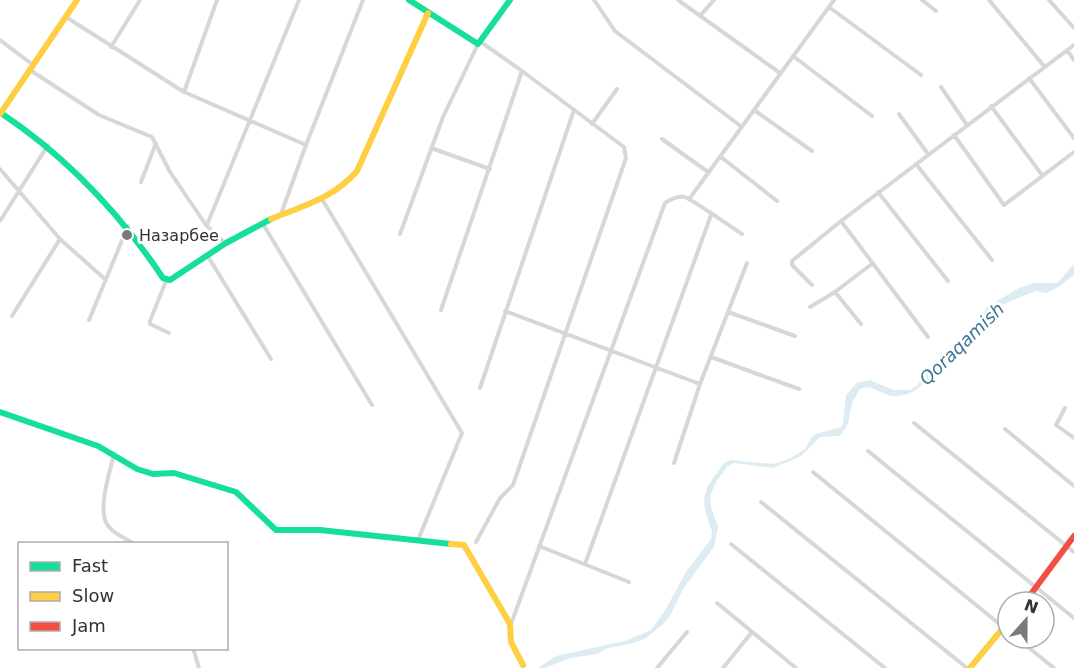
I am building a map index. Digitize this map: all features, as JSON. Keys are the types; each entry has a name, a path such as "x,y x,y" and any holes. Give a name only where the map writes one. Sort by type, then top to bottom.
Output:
{"street":[{"path":"77,0 1,113 48,145 128,226 166,281"},
{"path":"111,47 140,0"},
{"path":"184,92 217,0"},
{"path":"206,225 299,0"},
{"path":"281,214 363,0"},
{"path":"409,0 469,40 479,43 522,71 624,147 626,158 513,485 500,498 476,542"},
{"path":"400,234 443,117 479,43 510,0"},
{"path":"594,0 615,31 742,127"},
{"path":"678,0 780,72"},
{"path":"700,16 714,0"},
{"path":"690,198 834,0"},
{"path":"922,0 936,11"},
{"path":"989,0 1044,66"},
{"path":"1049,0 1074,28"},
{"path":"829,7 921,75"},
{"path":"169,333 150,324 166,281 225,243 262,223 322,199 350,182 428,13"},
{"path":"66,17 184,92 306,145"},
{"path":"1,42 99,115 152,137 170,172 206,225 225,243"},
{"path":"812,285 792,265 792,261 878,192 1074,45"},
{"path":"1067,50 1074,60"},
{"path":"794,56 872,116"},
{"path":"441,310 522,71"},
{"path":"1029,78 1074,138"},
{"path":"940,87 967,125"},
{"path":"592,124 617,89"},
{"path":"991,106 1042,176"},
{"path":"480,388 574,110"},
{"path":"754,110 812,151"},
{"path":"899,114 928,154"},
{"path":"954,135 1004,205 1074,152"},
{"path":"662,139 709,172"},
{"path":"141,182 157,143"},
{"path":"0,220 48,145"},
{"path":"431,148 490,170"},
{"path":"721,158 777,201"},
{"path":"916,163 992,260"},
{"path":"0,169 60,239 106,280"},
{"path":"878,192 948,281"},
{"path":"523,665 511,642 510,624 665,203 682,196 690,198 711,215 742,234"},
{"path":"322,199 462,433 418,540"},
{"path":"585,564 711,215"},
{"path":"841,221 928,337"},
{"path":"262,223 372,405"},
{"path":"89,320 128,226"},
{"path":"12,316 60,239"},
{"path":"207,255 271,359"},
{"path":"674,463 700,384 747,263"},
{"path":"810,307 835,292 873,263"},
{"path":"835,292 861,324"},
{"path":"505,311 700,384"},
{"path":"728,312 795,336"},
{"path":"711,357 799,388"},
{"path":"1065,408 1056,425 1074,438"},
{"path":"0,412 98,446 137,469 153,474 174,473 236,492 276,530 320,530 464,545 510,624"},
{"path":"914,423 1074,552"},
{"path":"1005,429 1074,486"},
{"path":"868,451 1074,618"},
{"path":"114,454 104,495 104,519 109,528 133,542"},
{"path":"813,472 996,618"},
{"path":"761,502 969,668 996,639"},
{"path":"1036,588 1074,536"},
{"path":"731,544 885,668"},
{"path":"539,546 629,582"},
{"path":"717,603 796,668"},
{"path":"657,668 687,632"},
{"path":"723,668 752,632"},
{"path":"194,650 200,668"},
{"path":"1032,650 1054,668"}],"water":[{"name":"Qoraqamish","path":"1074,264 1074,275 1057,288 1046,293 1036,291 999,306 991,312 941,371 916,390 904,395 891,396 869,388 860,389 852,403 848,424 840,436 820,437 801,456 773,468 734,463 727,467 716,482 710,496 718,527 714,547 683,589 670,616 663,624 646,638 634,643 538,668 556,656 625,641 651,630 666,609 686,572 711,539 712,532 704,499 707,487 723,464 730,460 773,464 789,459 805,449 816,434 841,427 846,395 857,383 870,380 894,390 910,390 917,386 932,369 944,362 953,349 973,329 987,307 1019,288 1034,283 1057,283"}],"traffic: fast":[{"path":"409,0 478,44 510,0"},
{"path":"1,113 48,148 90,187 110,208 163,278 170,280 226,243 271,219"},
{"path":"0,412 98,446 137,469 153,474 174,473 236,492 276,530 320,530 451,544"}],"traffic: slow":[{"path":"0,114 77,0"},
{"path":"271,219 328,195 357,171 428,13"},
{"path":"451,544 464,545 510,624 511,642 523,665"},
{"path":"970,668 996,637"}],"traffic: jam":[{"path":"1034,590 1074,536"}],"place":[{"name":"Назарбее","path":"127,235"}]}
